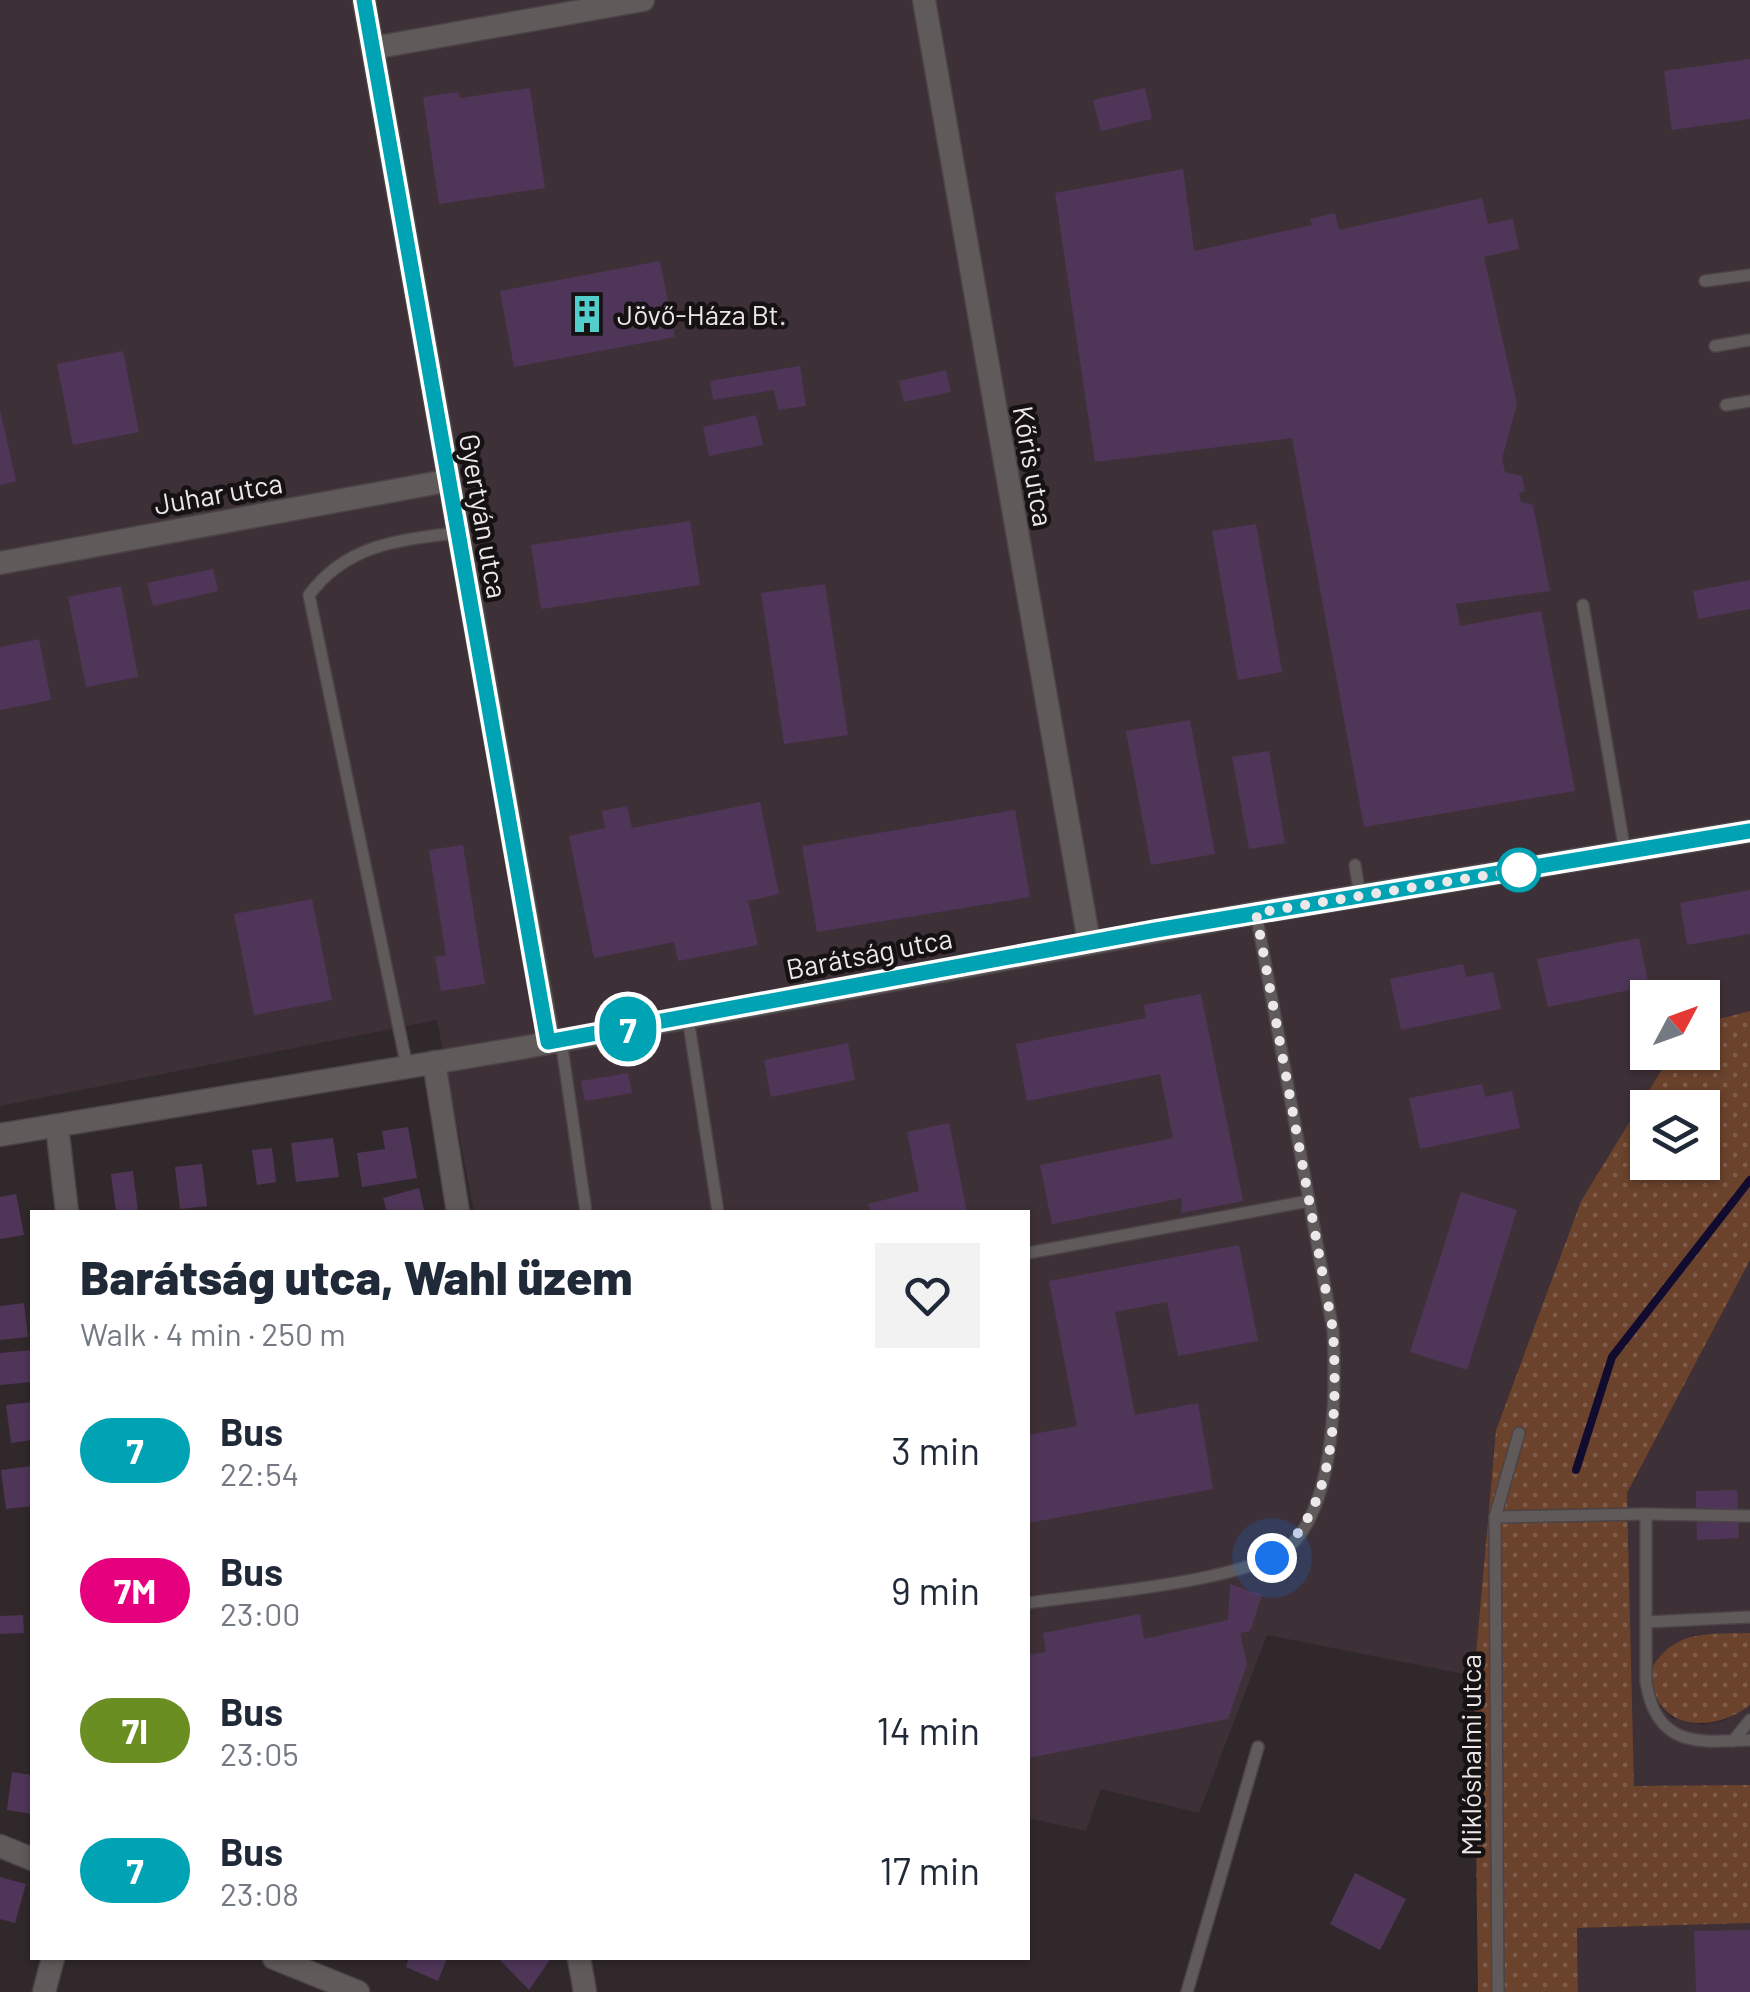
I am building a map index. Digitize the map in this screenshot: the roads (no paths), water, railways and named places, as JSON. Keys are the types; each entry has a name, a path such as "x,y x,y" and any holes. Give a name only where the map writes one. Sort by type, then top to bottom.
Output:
{"street":[{"name":"Gyertyán utca","path":"364,0 446,481 555,1042"},
{"path":"373,48 643,0"},
{"name":"Kőris utca","path":"924,0 1089,942"},
{"name":"Juhar utca","path":"0,563 446,481"},
{"name":"Barátság utca","path":"0,1135 555,1042 1256,913 1750,832"},
{"path":"434,1062 458,1210"},
{"path":"57,1126 68,1210"},
{"path":"0,1846 30,1858"},
{"path":"44,1992 52,1960"},
{"path":"279,1960 358,1992"},
{"path":"579,1960 585,1992"}],"lane":[{"path":"1706,281 1750,275"},
{"path":"1715,346 1750,340"},
{"path":"1726,405 1750,401"},
{"path":"406,1067 309,595 328,569 366,550 456,532"},
{"path":"1583,605 1625,852"},
{"path":"1355,865 1360,896"},
{"path":"1030,1604 1246,1569 1292,1544 1316,1500 1336,1379 1333,1330 1256,913"},
{"path":"688,1018 718,1210"},
{"path":"555,1042 586,1210"},
{"path":"1030,1253 1309,1201"},
{"name":"Miklóshalmi utca","path":"1498,1992 1495,1518 1519,1433"},
{"path":"1646,1514 1646,1682 1658,1718 1666,1728 1690,1740 1750,1740"},
{"path":"1495,1518 1750,1516"},
{"path":"1646,1622 1750,1617"},
{"path":"1734,1741 1750,1720"},
{"path":"1187,1992 1258,1748"}],"waterway":[{"path":"1576,1470 1612,1357 1750,1180"}],"place":[{"name":"Jövő-Háza Bt.","path":"587,314"}]}
